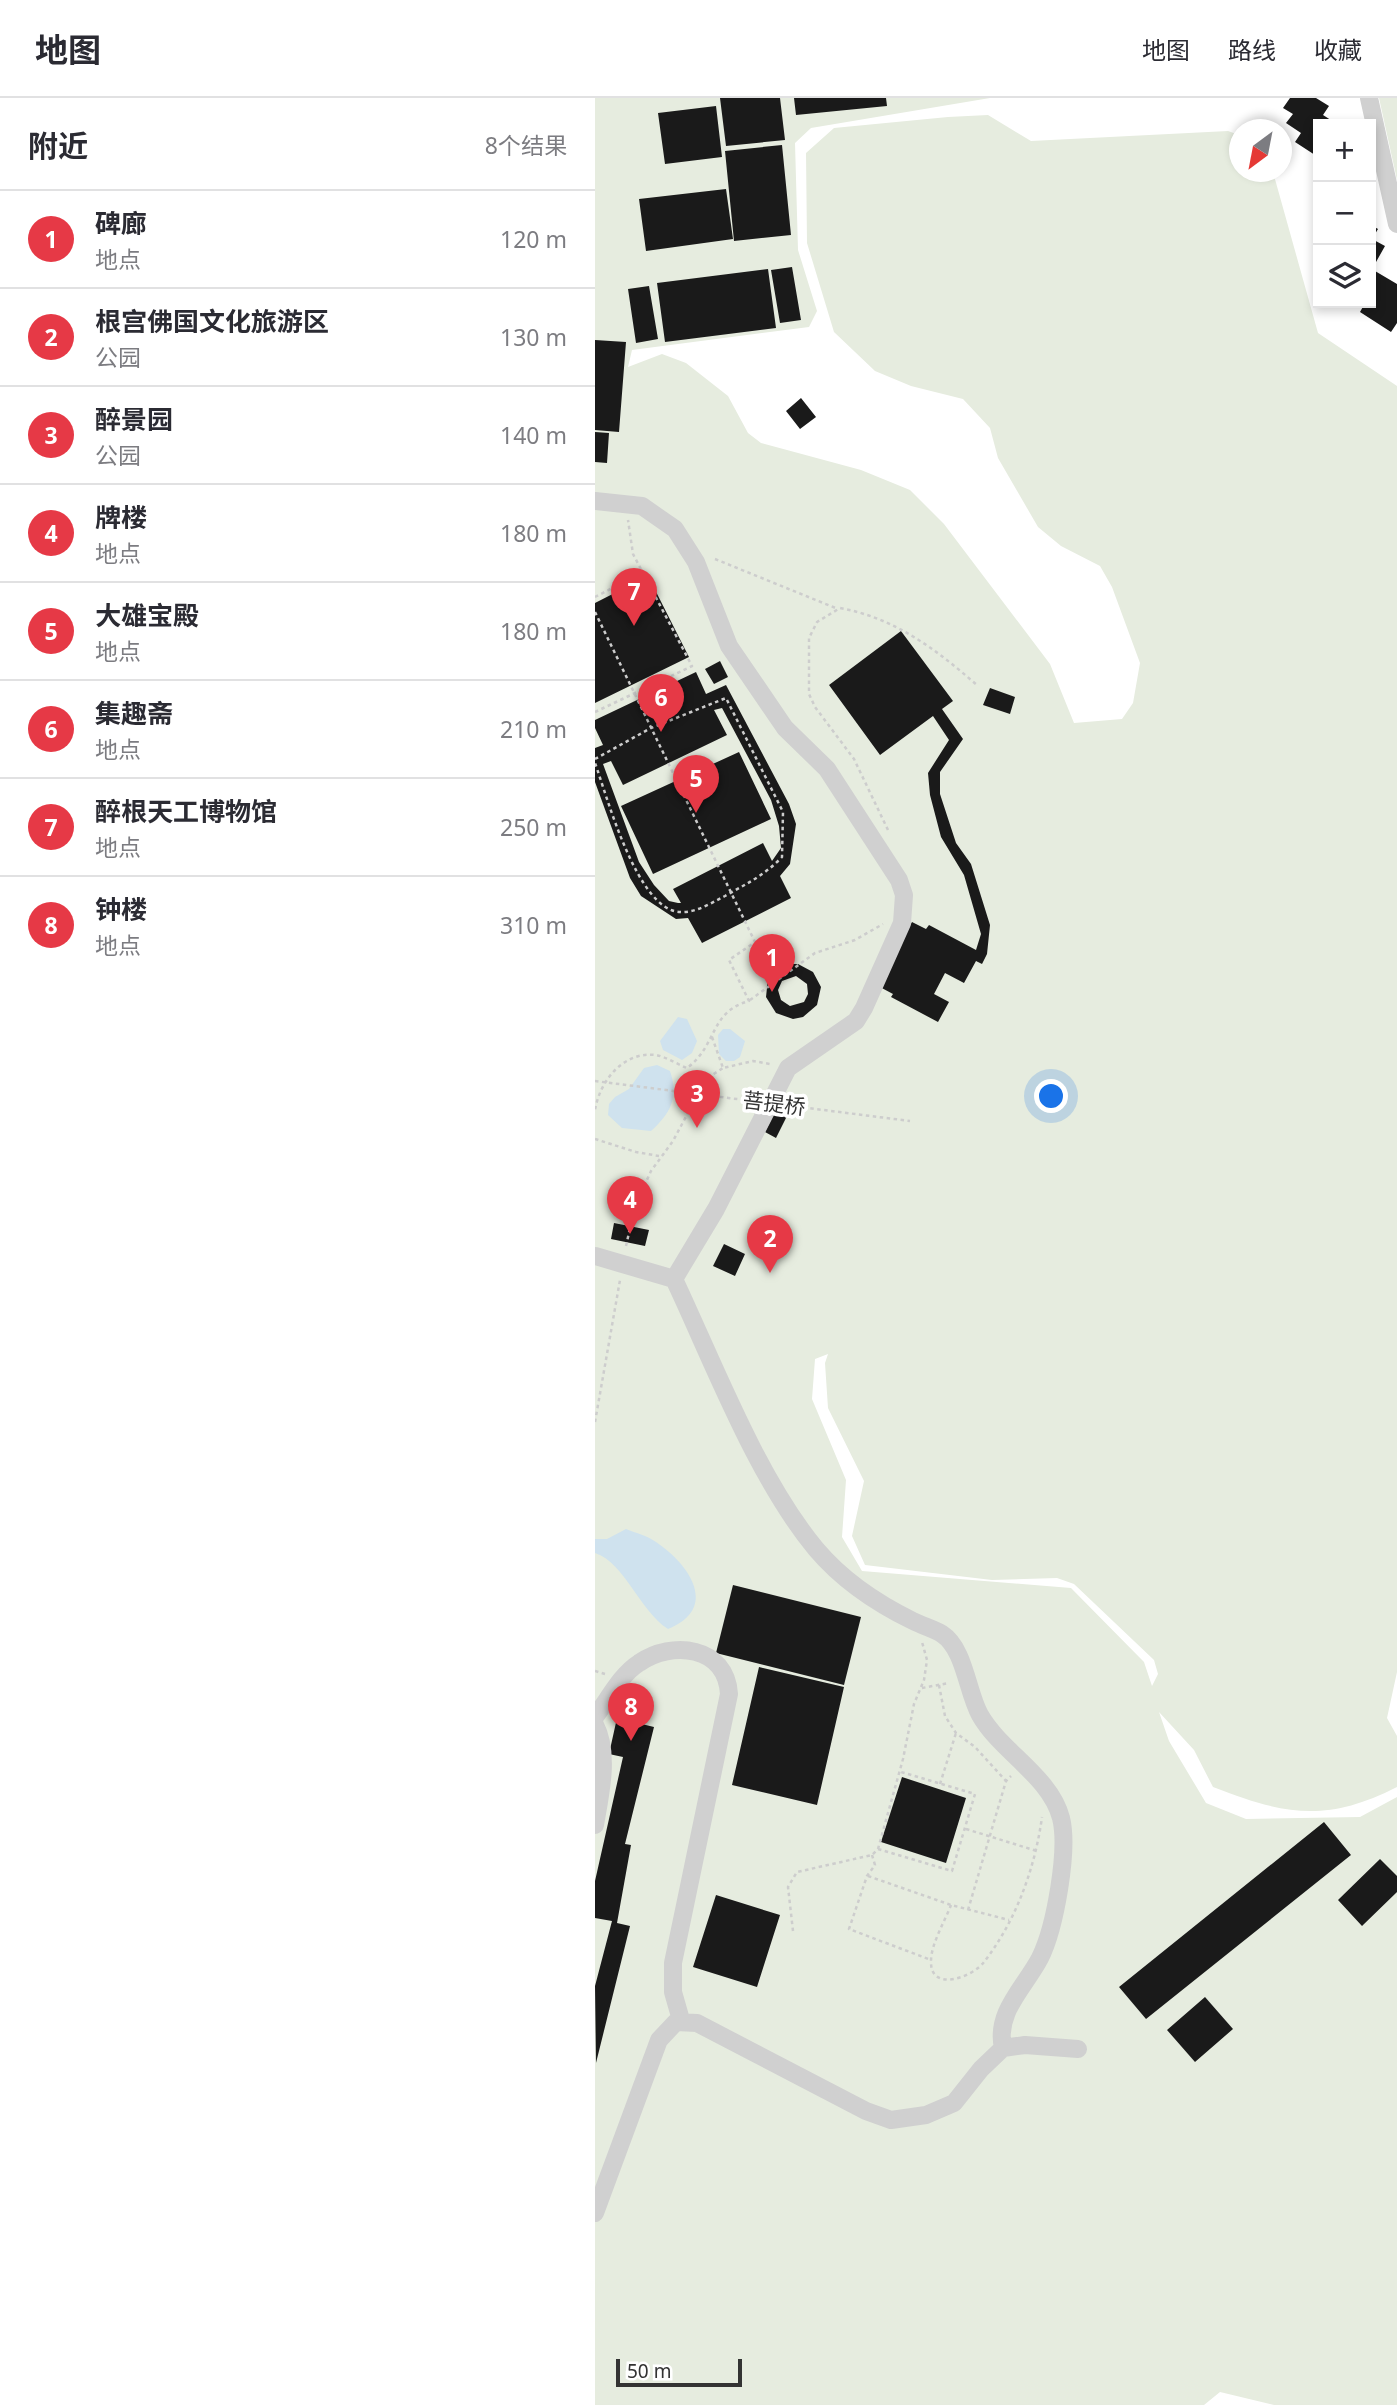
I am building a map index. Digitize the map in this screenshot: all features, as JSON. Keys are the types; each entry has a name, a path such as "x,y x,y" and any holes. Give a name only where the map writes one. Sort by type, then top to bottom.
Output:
{"lane":[{"path":"1369,98 1397,224"},
{"path":"595,500 642,506 675,529 689,549 729,646 785,728 827,769 899,880 904,895 904,913 856,1021 788,1068 716,1209 674,1279"},
{"path":"595,1256 674,1279 771,1483 793,1517 844,1579 912,1620 944,1635 957,1654 980,1716 999,1741 1045,1790 1061,1816 1063,1834 1052,1924 1041,1957 1007,2012 1000,2033 1003,2048"},
{"path":"595,1717 631,1668 660,1653 677,1649 697,1652 715,1661 728,1681 726,1707 673,1964 673,1992 681,2020"},
{"path":"595,1725 600,1741 601,1775 595,1825"},
{"path":"595,2213 659,2040 670,2026 681,2020 697,2023 866,2110 891,2120 926,2115 954,2103 981,2069 1003,2048 1025,2045 1078,2049"}],"path":[{"path":"595,712 692,666 633,554 625,503"},
{"path":"689,549 838,609 862,612 908,631 944,655 978,686"},
{"path":"595,597 643,572"},
{"path":"838,609 817,622 809,638 809,694 815,708 854,759 894,841"},
{"path":"595,612 755,942 729,960 749,1001"},
{"path":"726,698 783,812 782,857 766,873 699,910 678,913 648,891 634,868 595,761 651,728 726,698"},
{"path":"595,1110 610,1074 627,1059 657,1055 687,1068 700,1058 724,1013 749,1001 815,953 855,940 904,913"},
{"path":"712,1037 723,1068"},
{"path":"595,1422 635,1206 659,1156 673,1141 706,1079 723,1068 753,1061 788,1068"},
{"name":"菩提桥","path":"595,1081 910,1121"},
{"path":"595,1139 636,1153 659,1156"},
{"path":"793,1931 787,1887 797,1872 872,1855 878,1849 900,1772 914,1703 922,1688 927,1660 912,1620"},
{"path":"922,1688 966,1681"},
{"path":"939,1685 945,1716 956,1733 975,1747 1006,1781"},
{"path":"940,1784 956,1733"},
{"path":"968,1910 1006,1781 1026,1768"},
{"path":"878,1849 952,1871 975,1794 900,1772"},
{"path":"951,1905 930,1960 933,1972 940,1979 952,1980 982,1965 1009,1920 1031,1873 1037,1851 1045,1790"},
{"path":"965,1828 1037,1851"},
{"path":"872,1855 875,1865 867,1876 849,1929 930,1960"},
{"path":"867,1876 951,1905 1009,1920"}],"shaded area":[{"path":"595,98 990,98 811,128 795,143 798,250 817,311 809,327 632,350 628,367 662,354 686,363 728,396 748,433 761,443 861,470 910,490 944,524 1050,664 1074,723 1122,719 1133,703 1140,663 1112,587 1100,566 1061,546 1038,527 998,458 990,428 963,399 911,386 875,371 834,332 807,243 806,153 834,128 948,117 988,115 1031,141 1229,131 1229,182 1276,182 1318,333 1397,386 1397,1672 1387,1718 1397,1736 1397,1787 1348,1806 1327,1810 1284,1809 1239,1797 1213,1787 1194,1750 1159,1712 1169,1741 1206,1803 1246,1819 1360,1817 1397,1797 1397,2405 1274,2405 1220,2392 1204,2405 595,2405","holes":["828,1354 825,1363 828,1408 864,1481 852,1536 865,1565 992,1580 1057,1578 1074,1584 1154,1660 1158,1674 1152,1686 1144,1662 1071,1588 862,1571 842,1537 846,1480 812,1399 815,1359"]},
{"path":"1379,98 1397,98 1397,180"}],"water":[{"path":"678,1017 687,1019 697,1041 692,1053 682,1060 663,1050 660,1041"},
{"path":"723,1029 730,1029 745,1041 740,1057 734,1061 726,1061 719,1054 718,1035"},
{"path":"657,1065 670,1071 673,1080 673,1097 668,1111 651,1131 622,1128 608,1115 609,1104 629,1089 644,1068"},
{"path":"626,1529 649,1538 668,1551 688,1574 694,1586 696,1598 693,1610 684,1620 668,1629 649,1611 615,1566 595,1553 595,1539 607,1539"}],"building":[{"path":"720,98 780,98 785,140 726,146"},
{"path":"794,98 886,98 887,106 796,115"},
{"path":"1290,98 1316,98 1329,106 1323,115 1329,119 1313,119 1313,154 1295,142 1301,133 1292,127 1292,119 1289,119 1293,114 1283,108"},
{"path":"716,106 722,157 665,164 658,113"},
{"path":"782,145 791,235 734,241 725,151"},
{"path":"726,189 733,239 646,251 639,199"},
{"path":"1376,241 1385,246 1376,262"},
{"path":"792,267 801,320 780,323 771,270"},
{"path":"768,269 776,328 665,342 657,283"},
{"path":"1376,272 1397,284 1397,323 1391,332 1360,312 1362,308 1376,308"},
{"path":"649,286 658,339 636,343 628,289"},
{"path":"595,340 626,342 619,432 595,430"},
{"path":"801,398 816,417 800,429 786,411"},
{"path":"595,432 609,433 607,463 595,462"},
{"path":"648,576 689,657 595,703 595,603"},
{"path":"901,631 953,701 942,709 963,739 940,772 940,794 956,843 971,864 990,925 987,954 982,964 976,961 964,983 945,973 934,994 949,1002 938,1022 891,997 893,994 878,986 912,922 926,929 929,925 976,950 981,934 964,875 941,837 930,795 928,773 949,740 933,716 880,755 829,685"},
{"path":"720,661 728,677 714,684 705,669"},
{"path":"696,672 706,694 726,685 789,804 796,824 790,864 780,876 791,898 702,943 688,918 676,919 641,896 630,878 595,782 595,748 603,745 595,728 595,720","holes":["722,708 771,800 779,826 781,848 772,861 763,843 673,889 681,903 678,903 669,901 654,885 639,862 603,764 611,761 623,785 727,735 714,710"]},
{"path":"990,688 1015,697 1010,714 983,705"},
{"path":"739,752 771,819 653,874 621,806"},
{"path":"798,964 813,972 821,987 817,1005 803,1017 793,1019 776,1013 766,997 768,979 780,967","holes":["796,976 807,984 808,994 804,1002 790,1006 781,1000 778,990 782,981"]},
{"path":"776,1109 788,1114 776,1138 765,1132"},
{"path":"614,1223 649,1230 645,1246 611,1239"},
{"path":"724,1244 745,1254 735,1276 713,1266"},
{"path":"733,1585 861,1617 844,1685 716,1653"},
{"path":"759,1667 844,1687 817,1805 732,1785"},
{"path":"617,1718 654,1727 625,1844 631,1845 617,1923 630,1926 596,2063 595,1986 612,1921 595,1918 595,1881 623,1757 609,1754"},
{"path":"902,1777 966,1798 946,1863 881,1842"},
{"path":"1324,1822 1351,1855 1146,2019 1119,1987"},
{"path":"1380,1859 1397,1876 1397,1892 1362,1926 1338,1900"},
{"path":"716,1895 780,1915 757,1987 693,1967"},
{"path":"1205,1997 1233,2029 1195,2062 1167,2030"}],"place":[{"name":"醉根天工博物馆","path":"634,626"},
{"name":"集趣斋","path":"661,732"},
{"name":"大雄宝殿","path":"696,813"},
{"name":"碑廊","path":"772,992"},
{"name":"醉景园","path":"697,1128"},
{"name":"牌楼","path":"630,1234"},
{"name":"根宫佛国文化旅游区","path":"770,1273"},
{"name":"钟楼","path":"631,1741"}]}
